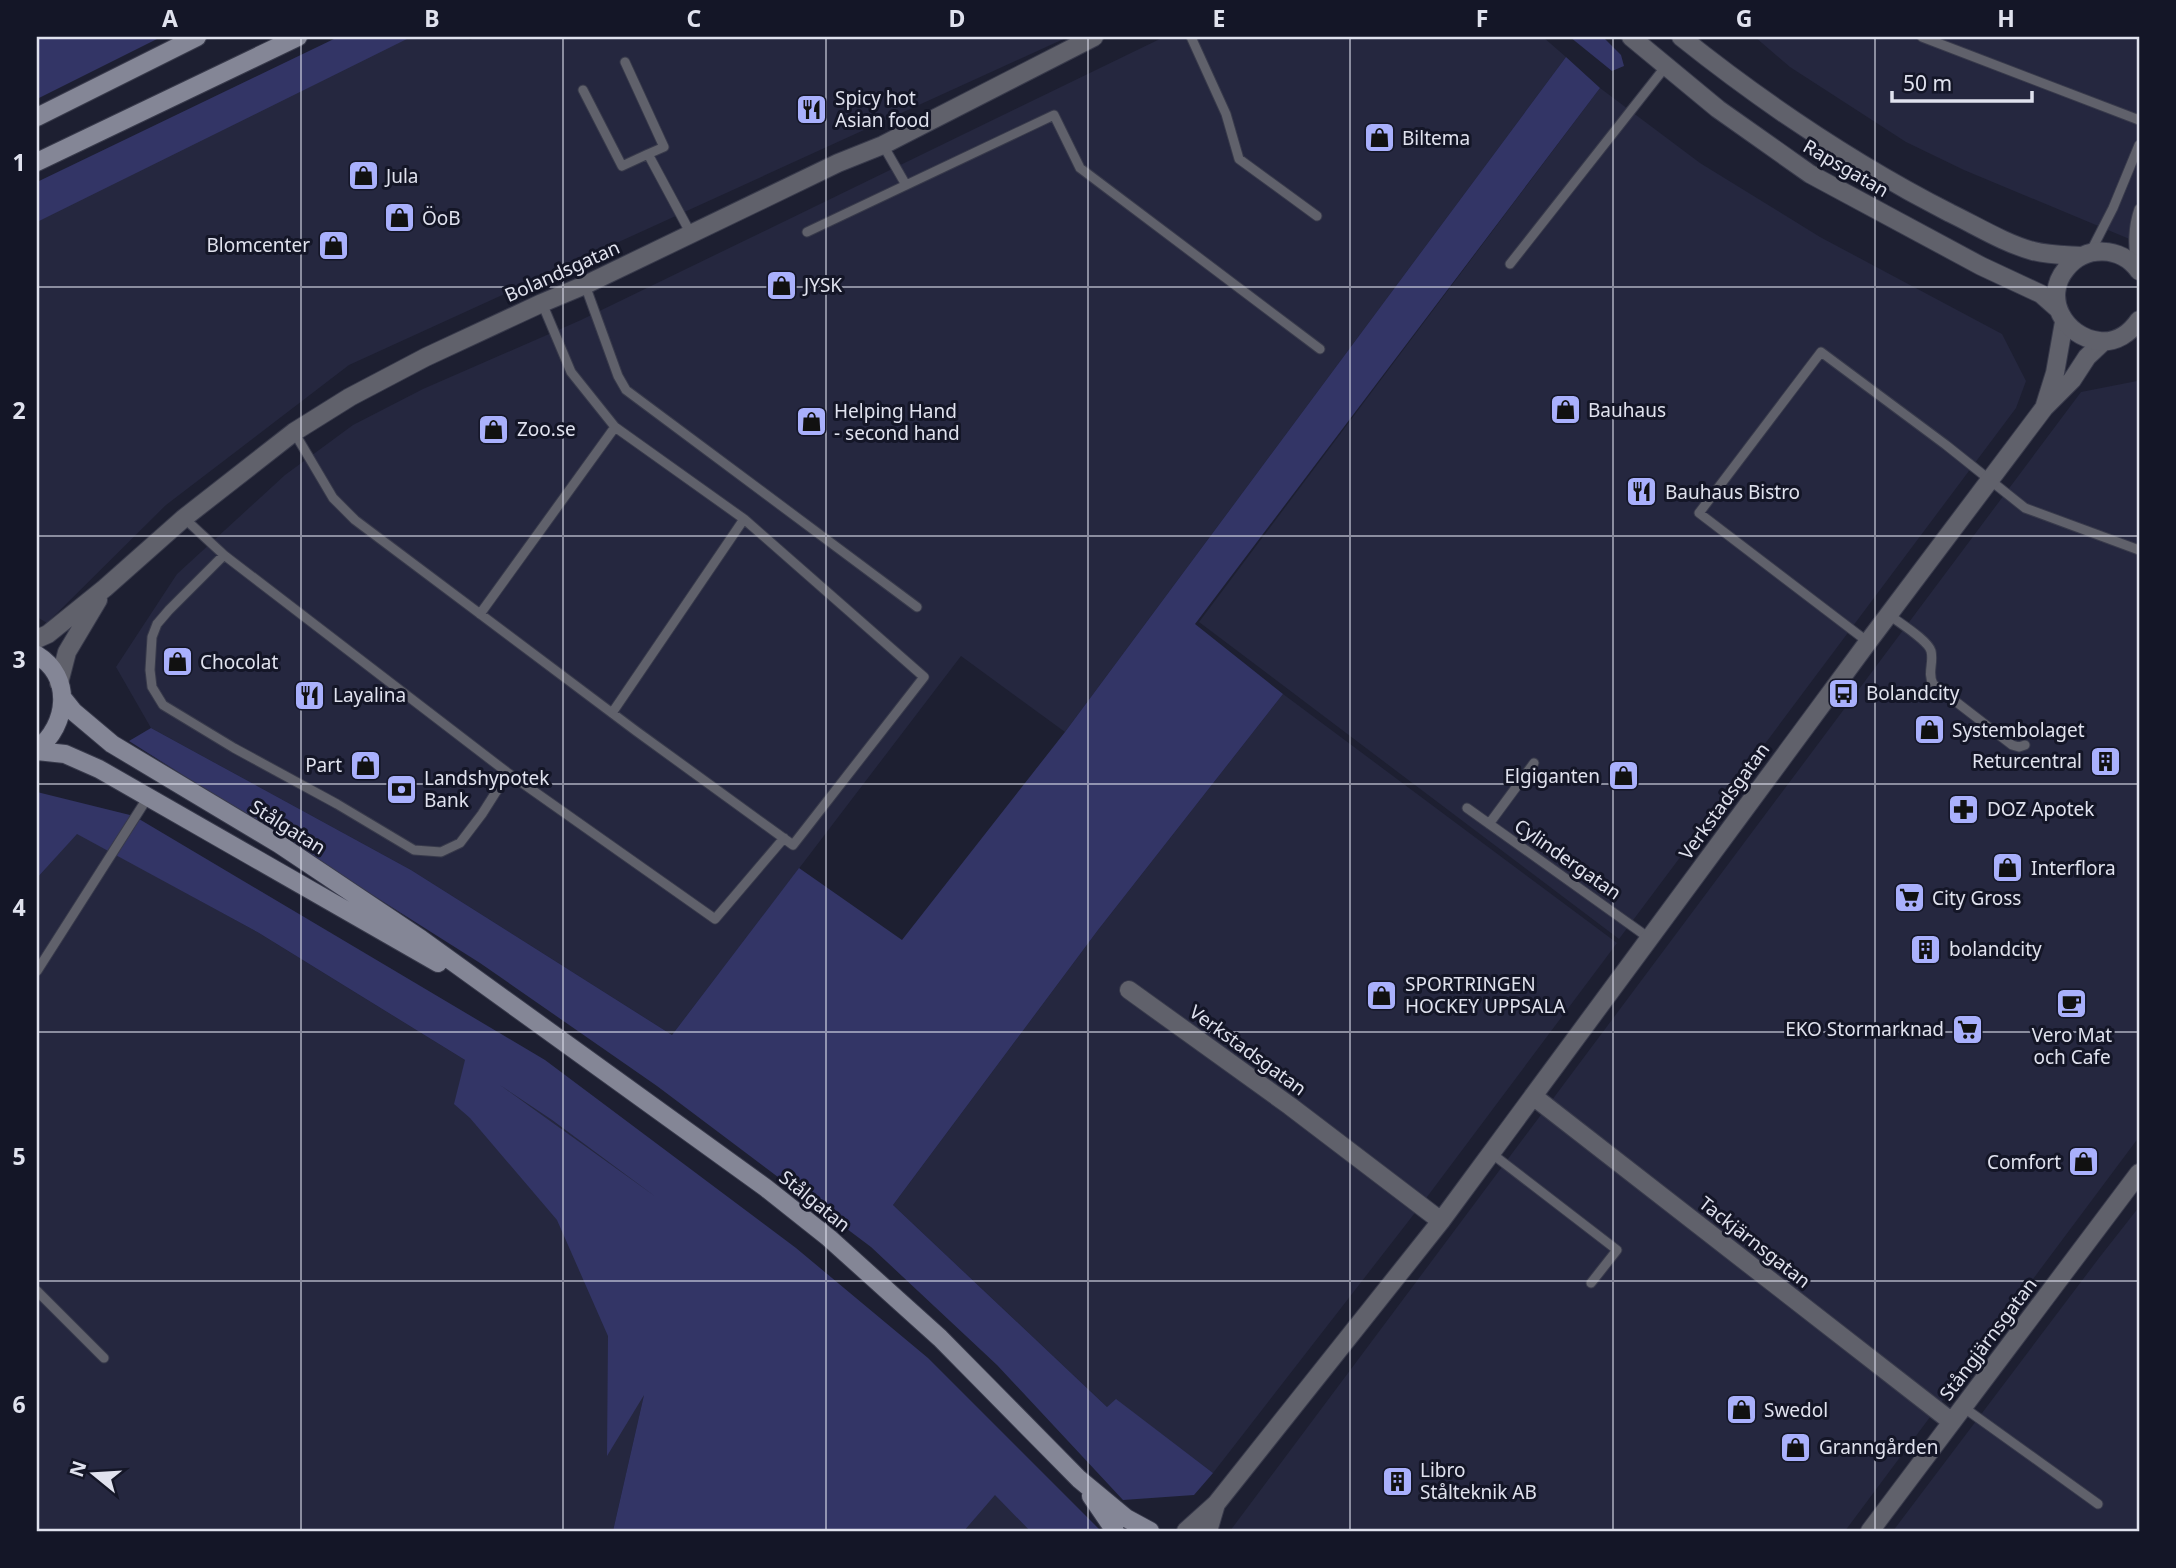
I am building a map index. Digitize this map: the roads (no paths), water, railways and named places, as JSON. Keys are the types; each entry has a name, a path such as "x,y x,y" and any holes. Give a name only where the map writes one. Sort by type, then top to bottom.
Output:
{"main road":[{"path":"37,117 197,37"},
{"path":"37,162 298,37"},
{"name":"Stålgatan","path":"37,655 52,669 74,712 111,744 279,844 421,939 766,1188 829,1238 940,1338 1079,1479 1126,1518 1150,1531"},
{"path":"37,750 56,728 61,713 61,690"},
{"name":"Stålgatan","path":"37,750 65,754 99,769 428,958 493,992"},
{"name":"Stålgatan","path":"1079,1479 1115,1531"}],"street":[{"name":"Bolandsgatan","path":"37,639 48,634 184,518 294,432 350,397 426,357 584,285 838,163 883,145 1068,42 1094,37"},
{"name":"Rapsgatan","path":"1630,37 1718,109 1810,174 1981,266 2041,294 2074,332 2087,339 2103,341"},
{"name":"Rapsgatan","path":"1681,37 1732,78 1818,138 1925,200 2008,242 2033,251 2053,255 2111,251 2125,257 2139,270"},
{"name":"Verkstadsgatan","path":"2044,408 2055,373 2061,315 2057,289 2065,270 2086,254"},
{"path":"2103,341 2130,337 2139,320"},
{"name":"Verkstadsgatan","path":"1186,1531 1216,1504 1441,1221 1888,614 2044,408 2072,380 2087,357 2103,341"},
{"name":"Bolandsgatan","path":"61,690 67,652 105,588"},
{"name":"Verkstadsgatan","path":"1129,990 1290,1106 1441,1221"},
{"name":"Tackjärnsgatan","path":"1533,1096 1957,1415"},
{"name":"Stångjärnsgatan","path":"1870,1531 2139,1173"},
{"name":"Verkstadsgatan","path":"1208,1531 1216,1504"}],"lane":[{"path":"1191,37 1226,114 1239,159 1317,216"},
{"path":"1922,37 2139,120"},
{"path":"583,90 622,166 664,147 625,62"},
{"path":"1510,264 1666,66"},
{"path":"807,232 1054,115 1080,168 1320,349"},
{"path":"883,145 906,186"},
{"path":"2086,254 2113,208 2139,145"},
{"path":"648,155 691,234"},
{"path":"2139,209 2134,252 2139,270"},
{"path":"584,285 618,376 626,390 917,607"},
{"path":"294,432 333,498 355,520 793,845 924,677 744,519 615,427 571,372 541,303"},
{"path":"1868,642 1699,513 1821,352 2025,508 2139,550"},
{"path":"480,614 615,427"},
{"path":"184,518 224,555 508,773 715,919 784,838"},
{"path":"612,713 744,519"},
{"path":"224,555 169,610 157,624 152,636 152,688 163,705 414,850 441,852 460,843 508,773"},
{"path":"1888,614 1925,642 1931,651 1929,677 1933,684 2012,745 2025,745"},
{"path":"1489,824 1534,763"},
{"path":"37,971 148,797"},
{"name":"Cylindergatan","path":"1467,808 1649,938"},
{"path":"1491,1153 1617,1250 1591,1283"},
{"path":"37,1291 104,1357"},
{"path":"1957,1415 2098,1504"}],"place":[{"name":"Spicy hot Asian food","path":"812,109"},
{"name":"Biltema","path":"1379,138"},
{"name":"Jula","path":"363,176"},
{"name":"ÖoB","path":"399,218"},
{"name":"Blomcenter","path":"333,245"},
{"name":"JYSK","path":"781,285"},
{"name":"Bauhaus","path":"1565,410"},
{"name":"Helping Hand - second hand","path":"811,422"},
{"name":"Zoo.se","path":"494,429"},
{"name":"Bauhaus Bistro","path":"1642,492"},
{"name":"Chocolat","path":"177,662"},
{"name":"Bolandcity","path":"1843,693"},
{"name":"Layalina","path":"310,695"},
{"name":"Systembolaget","path":"1929,730"},
{"name":"Returcentral","path":"2105,761"},
{"name":"Part","path":"365,765"},
{"name":"Elgiganten","path":"1623,776"},
{"name":"Landshypotek Bank","path":"401,789"},
{"name":"DOZ Apotek","path":"1964,809"},
{"name":"Interflora","path":"2008,868"},
{"name":"City Gross","path":"1909,898"},
{"name":"bolandcity","path":"1926,949"},
{"name":"SPORTRINGEN HOCKEY UPPSALA","path":"1382,995"},
{"name":"Vero Mat och Cafe","path":"2072,1004"},
{"name":"EKO Stormarknad","path":"1967,1029"},
{"name":"Comfort","path":"2084,1162"},
{"name":"Swedol","path":"1741,1410"},
{"name":"Granngården","path":"1796,1447"},
{"name":"Libro Stålteknik AB","path":"1397,1481"}]}
